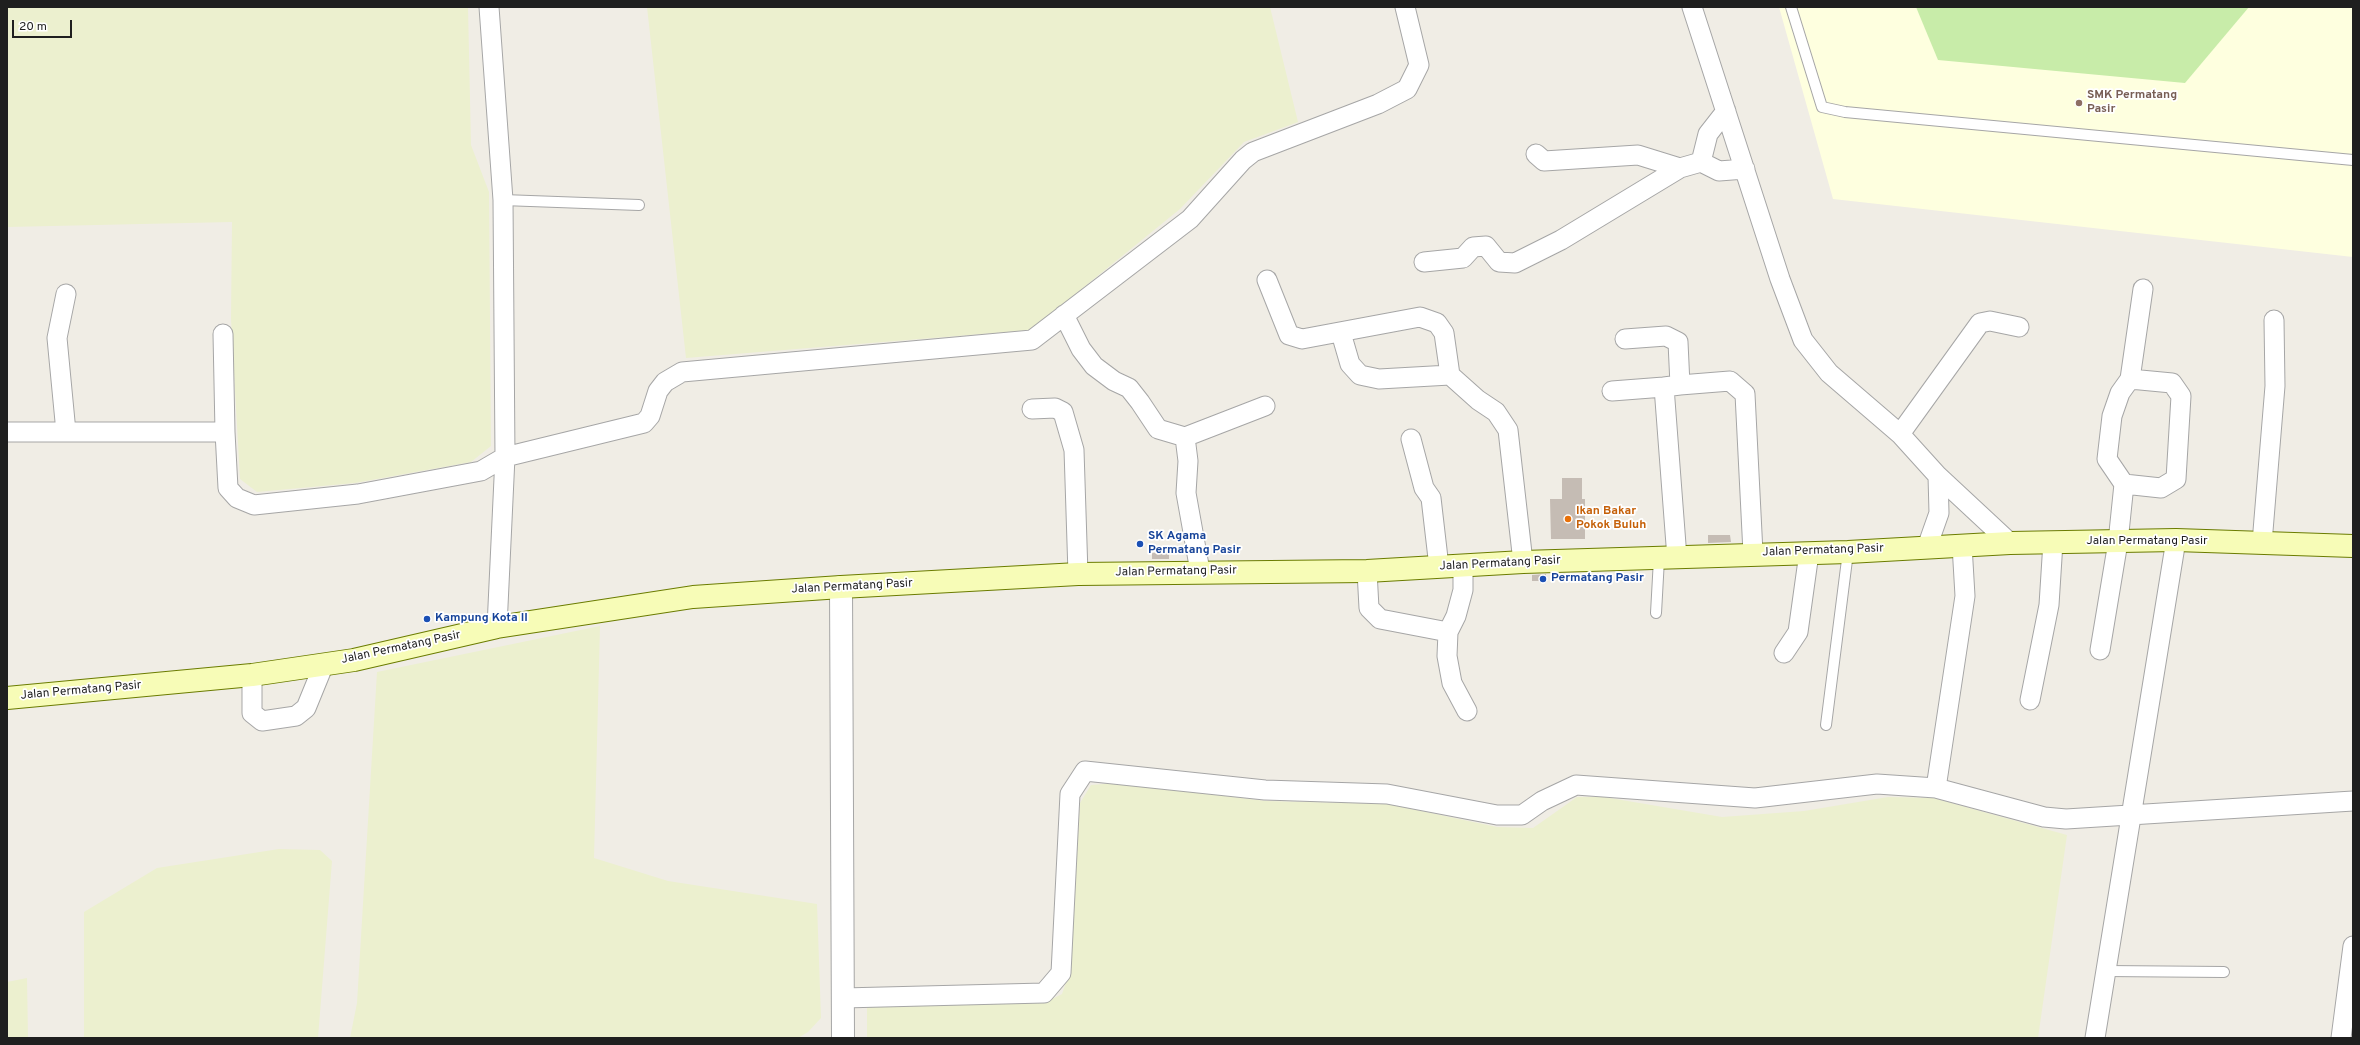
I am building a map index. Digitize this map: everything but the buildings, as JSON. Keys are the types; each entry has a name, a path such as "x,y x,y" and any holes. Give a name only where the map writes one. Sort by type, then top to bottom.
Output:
{"main road":[{"name":"Jalan Permatang Pasir","path":"7,698 252,675 354,660 497,627 693,597 841,587 1078,574 1200,571 1368,571 1523,562 1668,559 1754,553 1848,552 2010,543 2176,540 2353,546"}],"street":[{"path":"489,7 503,200 505,457 497,627"},
{"path":"223,334 228,488 237,498 254,505 358,494 481,471 505,457 644,423 650,416 658,391 665,382 682,372 1032,340 1190,219 1243,160 1253,152 1378,104 1407,89 1419,65 1405,7"},
{"path":"1692,7 1780,279 1803,340 1829,373 1900,434 1938,476 2010,543"},
{"path":"1701,162 1708,134 1726,111"},
{"path":"1536,154 1544,161 1638,155 1680,168"},
{"path":"1424,262 1463,258 1473,247 1486,246 1499,262 1515,263 1561,240 1680,168 1701,162 1719,171 1745,169"},
{"path":"1267,280 1289,336 1302,339 1341,333 1420,317 1437,323 1444,333 1450,375 1478,400 1496,412 1508,430 1523,562"},
{"path":"2100,650 2118,542 2124,484 2107,459 2112,416 2120,393 2130,379 2143,289"},
{"path":"66,294 57,338 66,432"},
{"path":"1064,315 1080,349 1094,366 1114,381 1129,388 1158,429 1184,436 1264,406"},
{"path":"2262,543 2275,386 2274,320"},
{"path":"1900,434 1980,323 1990,321 2019,327"},
{"path":"1341,333 1350,364 1360,375 1379,379 1450,375"},
{"path":"1625,339 1666,336 1678,342 1672,386 1668,559"},
{"path":"2124,484 2161,488 2176,479 2182,396 2172,383 2130,379"},
{"path":"1612,391 1730,381 1745,394 1754,553"},
{"path":"1032,409 1055,408 1063,412 1074,450 1078,574"},
{"path":"7,432 225,432"},
{"path":"1184,436 1188,461 1186,493 1200,571"},
{"path":"1411,439 1424,488 1432,498 1439,567"},
{"path":"1927,547 1939,513 1938,476"},
{"path":"2095,1038 2176,540"},
{"path":"2030,700 2049,605 2053,542"},
{"path":"1936,788 1965,596 1962,545"},
{"path":"1784,653 1798,632 1809,553"},
{"path":"1463,566 1463,590 1456,616 1448,632 1447,656 1452,683 1467,711"},
{"path":"1368,571 1369,608 1380,619 1448,632"},
{"path":"841,587 843,1038"},
{"path":"252,675 252,713 262,721 296,716 306,708 324,664"},
{"path":"842,998 1044,993 1061,972 1070,794 1085,771 1265,790 1388,794 1497,815 1522,815 1542,801 1576,785 1755,798 1878,784 1936,788 2044,817 2066,819 2353,801"},
{"path":"2341,1038 2353,946"}],"lane":[{"path":"1791,7 1822,107 1845,112 2353,160"},
{"path":"503,200 639,204"},
{"path":"1826,725 1848,552"},
{"path":"1656,613 1668,559"},
{"path":"2106,971 2224,972"}],"shaded area":[{"path":"7,7 468,7 471,145 489,192 491,446 471,462 355,483 257,492 240,479 231,319 232,222 7,227"},
{"path":"647,7 1270,7 1298,122 1244,142 1180,209 1031,330 686,358"},
{"name":"SMK Permatang Pasir","path":"1779,7 2353,7 2353,257 1833,199"},
{"path":"600,626 594,858 668,881 817,904 821,1018 808,1032 798,1038 350,1038 357,1003 377,672"},
{"path":"1117,783 1266,801 1388,804 1497,827 1533,828 1577,797 1604,797 1722,817 1804,811 1888,797 1933,798 2067,835 2038,1038 867,1038 867,1005 1044,1003 1062,994 1070,971 1080,803 1091,785"},
{"path":"279,849 320,850 332,861 318,1038 84,1038 84,912 157,868"},
{"path":"27,978 28,1038 7,1038 7,982"}],"green space":[{"path":"1916,7 2249,7 2185,83 1938,60"}],"place":[{"name":"SMK Permatang Pasir","path":"2079,103"},
{"name":"Ikan Bakar Pokok Buluh","path":"1568,519"},
{"name":"SK Agama Permatang Pasir","path":"1140,544"},
{"name":"Permatang Pasir","path":"1543,579"},
{"name":"Kampung Kota II","path":"427,619"}]}
